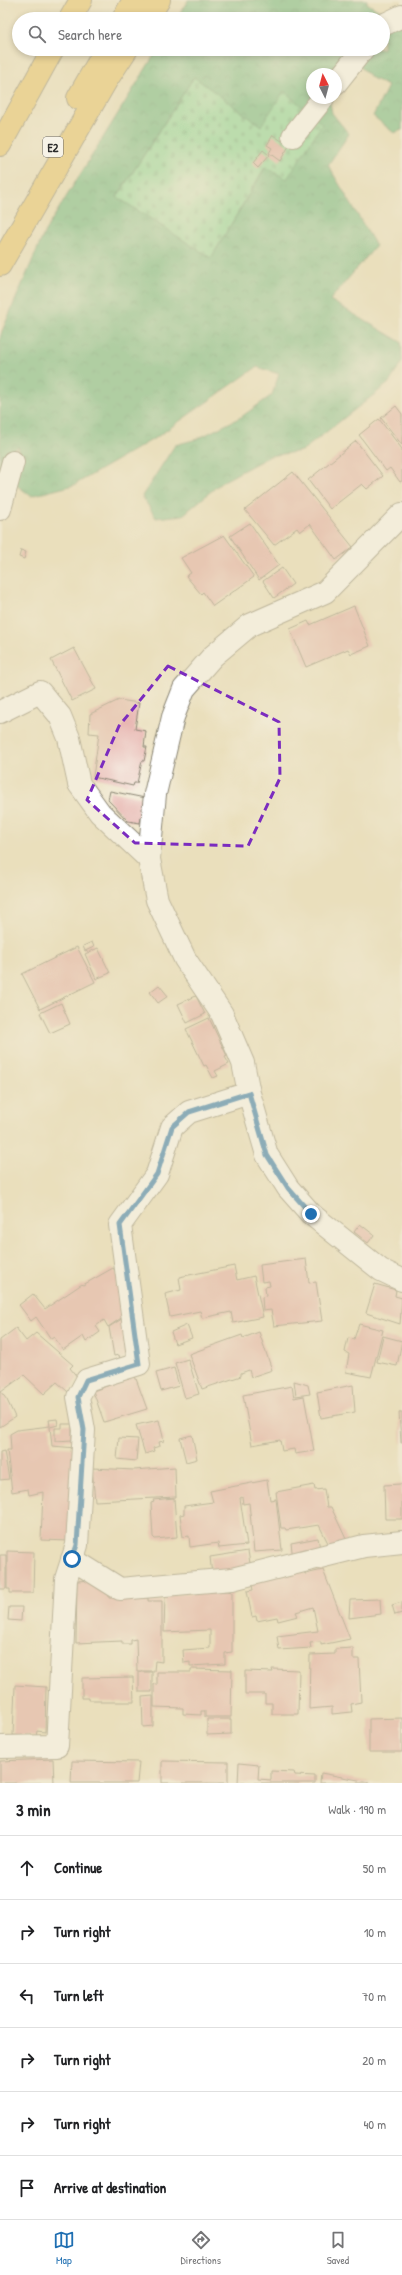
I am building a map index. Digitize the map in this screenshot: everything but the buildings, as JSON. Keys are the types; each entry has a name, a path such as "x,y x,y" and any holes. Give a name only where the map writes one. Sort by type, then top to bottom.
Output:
{"highway":[{"path":"66,12 72,0"},
{"path":"74,12 81,0"},
{"path":"127,12 134,0"},
{"path":"151,12 159,0"},
{"path":"3,139 44,56"},
{"path":"3,139 49,56"},
{"name":"E2","path":"0,245 102,56"},
{"path":"0,265 102,88 123,56"}],"street":[{"path":"390,22 402,16"},
{"path":"342,75 357,56"},
{"path":"293,136 318,104"},
{"path":"0,509 13,462"},
{"path":"402,514 325,592 250,625 213,656 184,689 173,717 155,794 149,859 157,900 185,959 222,1014 243,1063 249,1093 267,1155 288,1188 311,1214 342,1241 380,1270 402,1280"},
{"path":"0,712 40,692 50,702 62,722 69,738 79,784 100,813 149,859"},
{"path":"0,1747 57,1746 66,1579 77,1545 84,1430 78,1397 86,1380 139,1364 120,1225 157,1174 172,1127 189,1112 249,1093"},
{"path":"72,1559 120,1589 232,1579 364,1546 402,1542"}],"highlighted area":[{"path":"168,666 279,722 280,778 248,846 135,843 87,800 119,726"}],"green space":[{"path":"188,0 367,0 367,3 381,12 180,12"},
{"path":"390,18 402,26 402,130 394,133 373,116 388,86 372,78 349,56 390,56"},
{"path":"154,56 345,56 336,68 306,68 306,104 330,104 332,113 349,134 328,165 376,246 330,300 401,342 402,362 389,383 302,451 270,456 222,482 183,515 156,518 142,496 175,445 197,439 241,417 272,395 279,374 257,367 157,437 74,485 31,496 15,484 19,447 5,454 0,477 0,339 2,331 45,231","holes":["194,77 261,127 266,166 211,258 117,197"]},
{"path":"194,77 261,126 284,91 322,124 287,179 265,167 211,258 117,197"}],"route":[{"path":"72,1559 77,1545 84,1430 78,1397 86,1380 139,1364 120,1225 145,1188 157,1174 172,1127 189,1112 212,1103 249,1093 267,1155 288,1188 311,1214"}]}
